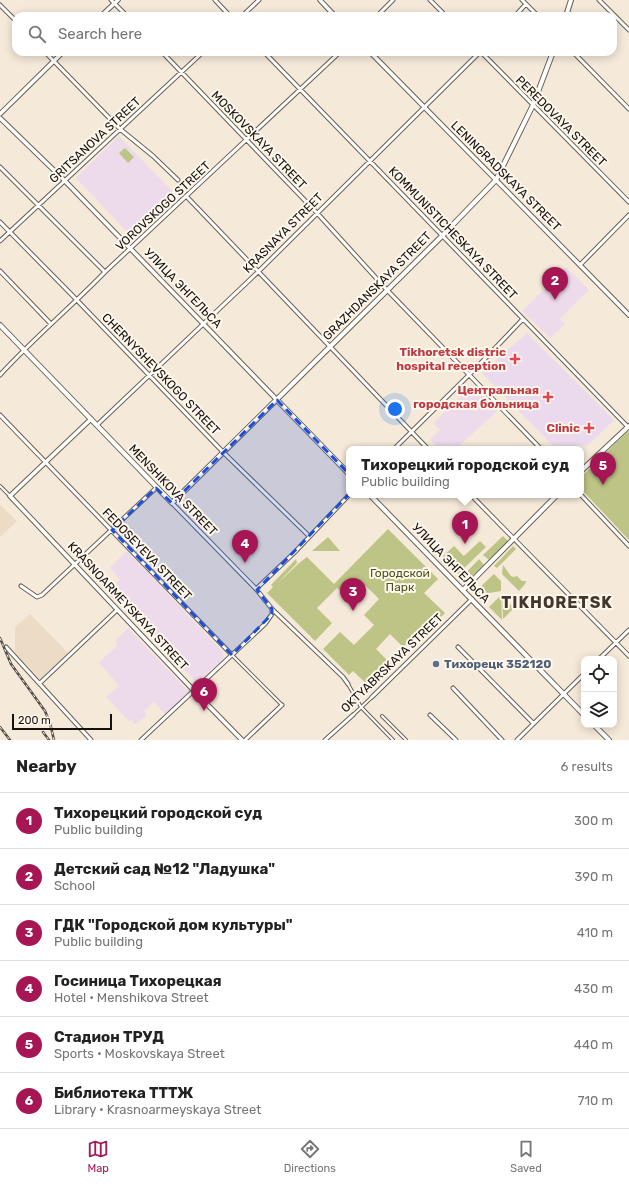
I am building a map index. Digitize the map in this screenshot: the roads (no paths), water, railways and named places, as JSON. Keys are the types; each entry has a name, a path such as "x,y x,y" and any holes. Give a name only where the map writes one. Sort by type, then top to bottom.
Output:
{"main road":[{"path":"567,12 571,0"},
{"name":"GRAZHDANSKAYA STREET","path":"172,504 442,236 496,180 533,105 551,56"},
{"name":"MENSHIKOVA STREET","path":"0,324 172,504"},
{"name":"УЛИЦА ЭНГЕЛЬСА","path":"277,400 346,471"},
{"path":"584,469 629,426"},
{"name":"УЛИЦА ЭНГЕЛЬСА","path":"373,498 581,712"},
{"path":"463,590 554,498"},
{"path":"597,728 609,740"}],"street":[{"path":"104,12 112,2 118,0"},
{"path":"215,0 226,12"},
{"path":"246,12 259,0"},
{"path":"320,0 331,12"},
{"path":"381,12 393,0"},
{"path":"430,0 442,12"},
{"path":"522,0 534,12"},
{"path":"599,0 611,12"},
{"path":"112,2 123,12"},
{"path":"0,4 12,17"},
{"path":"519,12 526,4"},
{"path":"617,18 629,30"},
{"path":"49,56 120,129 153,156 178,180"},
{"path":"0,114 59,56"},
{"name":"MOSKOVSKAYA STREET","path":"166,56 317,213 387,290 538,446"},
{"name":"GRITSANOVA STREET","path":"0,241 198,56"},
{"name":"KOMMUNISTICHESKAYA STREET","path":"268,56 629,426"},
{"name":"VOROVSKOGO STREET","path":"0,375 105,272 187,197 336,56"},
{"name":"LENINGRADSKAYA STREET","path":"374,56 629,315"},
{"name":"KRASNAYA STREET","path":"97,425 258,272 476,56"},
{"name":"PEREDOVAYA STREET","path":"484,56 629,202"},
{"path":"577,56 629,109"},
{"name":"УЛИЦА ЭНГЕЛЬСА","path":"0,118 131,248 277,400"},
{"path":"0,167 105,272"},
{"path":"187,197 425,446"},
{"path":"580,265 629,215"},
{"name":"CHERNYSHEVSKOGO STREET","path":"0,222 78,300 224,453 309,536"},
{"path":"0,271 51,324"},
{"path":"397,446 523,319"},
{"name":"FEDOSEYEVA STREET","path":"0,415 282,705"},
{"path":"10,496 91,419"},
{"name":"KRASNOARMEYSKAYA STREET","path":"0,486 242,740"},
{"path":"21,586 38,597 42,595 156,488"},
{"path":"256,589 261,586 346,498"},
{"path":"474,498 629,656"},
{"path":"584,498 629,546"},
{"name":"MENSHIKOVA STREET","path":"172,504 256,589 272,609 343,677 361,707 393,740"},
{"name":"OKTYABRSKAYA STREET","path":"325,740 372,697 472,599"},
{"path":"141,740 265,624 272,614 272,609"},
{"path":"40,683 117,610"},
{"path":"602,656 629,630"},
{"path":"6,647 91,740"},
{"path":"458,647 533,723"},
{"path":"517,740 581,677"},
{"path":"453,688 502,740"},
{"path":"246,740 282,705"},
{"path":"430,715 456,740"},
{"path":"382,716 406,740"}],"railway":[{"path":"0,638 11,664 45,711 50,723 54,740"},
{"path":"0,727 10,740"},
{"path":"43,732 49,740"}],"place":[{"name":"Детский сад №12 \"Ладушка\"","path":"555,300"},
{"name":"Tikhoretsk distric hospital reception","path":"515,359"},
{"name":"Центральная городская больница","path":"548,397"},
{"name":"Clinic","path":"589,428"},
{"name":"Стадион ТРУД","path":"603,485"},
{"name":"Тихорецкий городской суд","path":"465,544"},
{"name":"Госиница Тихорецкая","path":"245,563"},
{"name":"ГДК \"Городской дом культуры\"","path":"353,611"},
{"name":"Тихорецк 352120","path":"436,664"},
{"name":"Библиотека ТТТЖ","path":"204,711"}],"district":[{"name":"TIKHORETSK","path":"557,602"}],"park label":[{"name":"Городской Парк","path":"400,580"}]}
